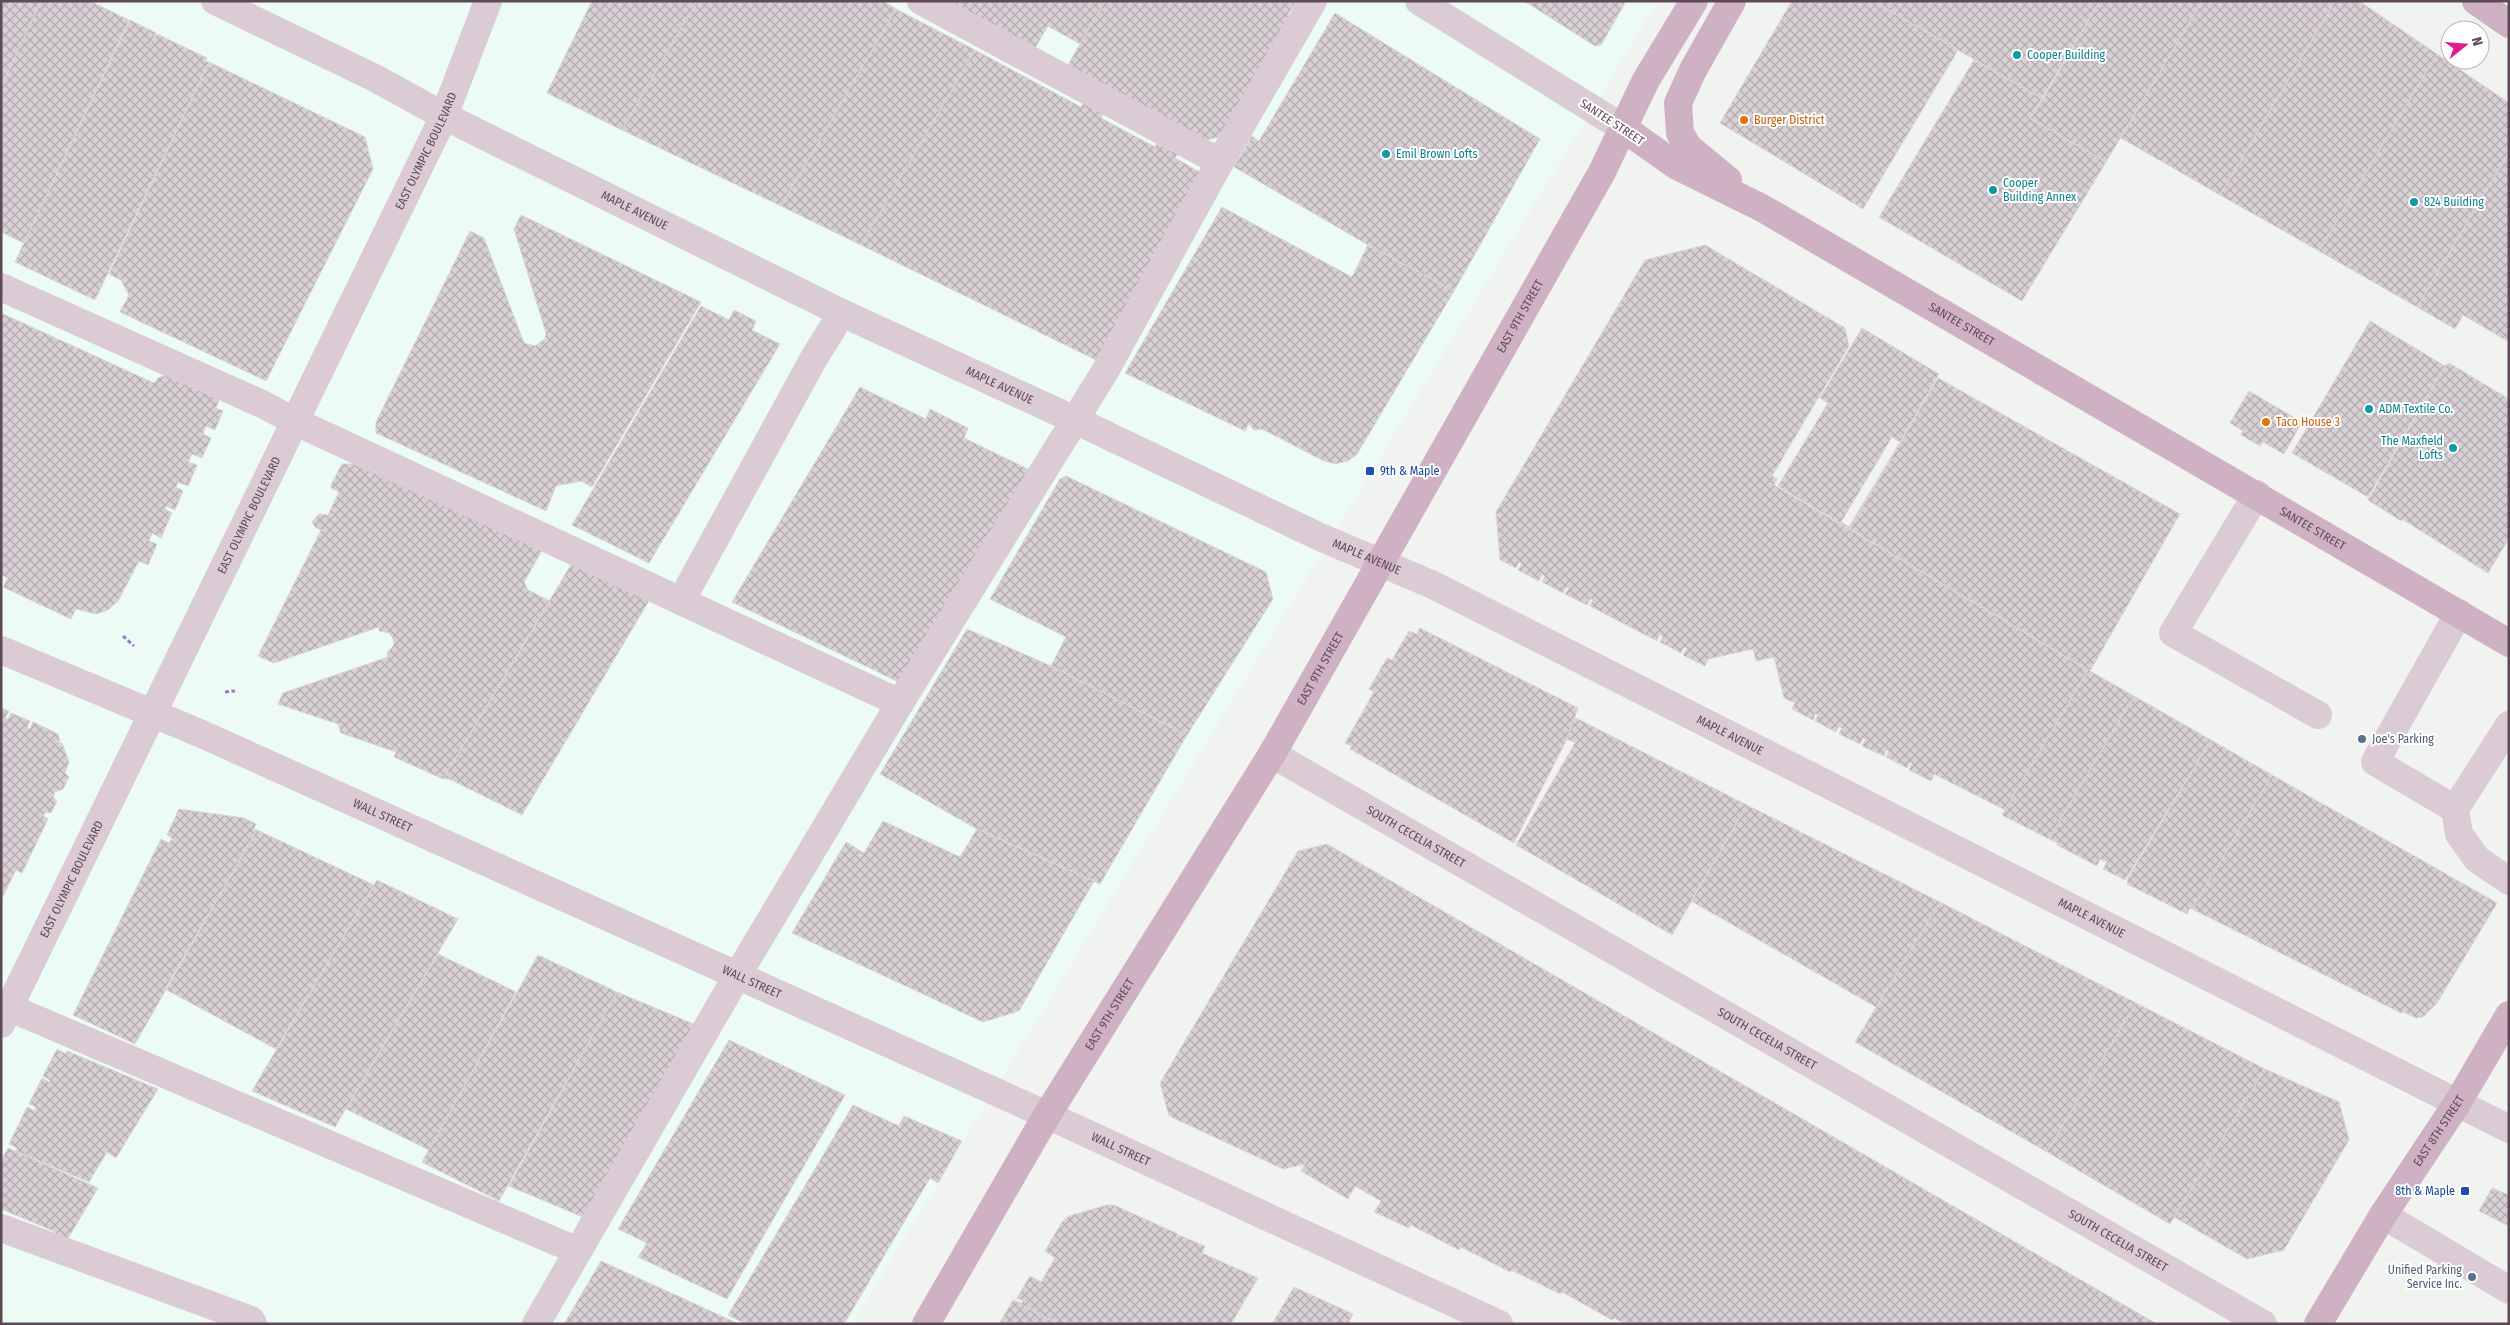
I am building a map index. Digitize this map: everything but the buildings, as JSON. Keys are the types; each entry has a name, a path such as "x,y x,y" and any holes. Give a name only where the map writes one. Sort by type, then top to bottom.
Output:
{"main road":[{"name":"EAST 9TH STREET","path":"926,1324 1047,1115 1272,754 1602,172 1646,80 1694,1"},
{"path":"1732,1 1693,70 1678,102 1680,133 1688,147 1762,208"},
{"path":"2476,1 2509,24"},
{"name":"SANTEE STREET","path":"1623,128 1677,166 1762,208 2257,494 2509,643"},
{"name":"EAST 8TH STREET","path":"2318,1324 2383,1215 2458,1102 2509,1014"}],"street":[{"name":"MAPLE AVENUE","path":"215,1 375,78 444,116 842,313 1075,420 1320,537 1451,594 2509,1129"},
{"name":"EAST OLYMPIC BOULEVARD","path":"4,1012 444,116 488,1"},
{"path":"921,1 1220,162"},
{"path":"536,1324 737,976 900,702 1104,373 1220,162 1314,1"},
{"name":"SANTEE STREET","path":"1419,1 1623,128"},
{"path":"1,287 253,400 294,421 900,702"},
{"path":"681,601 814,358 842,313"},
{"path":"2257,494 2173,633 2318,715"},
{"path":"2454,809 2375,762 2459,614"},
{"name":"WALL STREET","path":"1,650 152,712 1047,1115 1499,1324"},
{"path":"2509,725 2454,809 2459,834 2477,859 2509,881"},
{"name":"SOUTH CECELIA STREET","path":"1272,754 2264,1324"},
{"path":"4,1012 578,1251"},
{"path":"2383,1215 2509,1290"},
{"path":"1,1228 251,1320 253,1324"}],"path":[{"path":"123,636 134,646"},
{"path":"225,692 235,691"}],"shaded area":[{"path":"1,1 1658,1 852,1324 1,1324"}],"place":[{"name":"Cooper Building","path":"2017,55"},
{"name":"Burger District","path":"1744,120"},
{"name":"Emil Brown Lofts","path":"1386,154"},
{"name":"Cooper Building Annex","path":"1993,190"},
{"name":"824 Building","path":"2414,202"},
{"name":"ADM Textile Co.","path":"2369,409"},
{"name":"Taco House 3","path":"2266,422"},
{"name":"The Maxfield Lofts","path":"2453,448"},
{"name":"9th & Maple","path":"1370,471"},
{"name":"Joe's Parking","path":"2362,739"},
{"name":"8th & Maple","path":"2465,1191"},
{"name":"Unified Parking Service Inc.","path":"2472,1277"}]}
